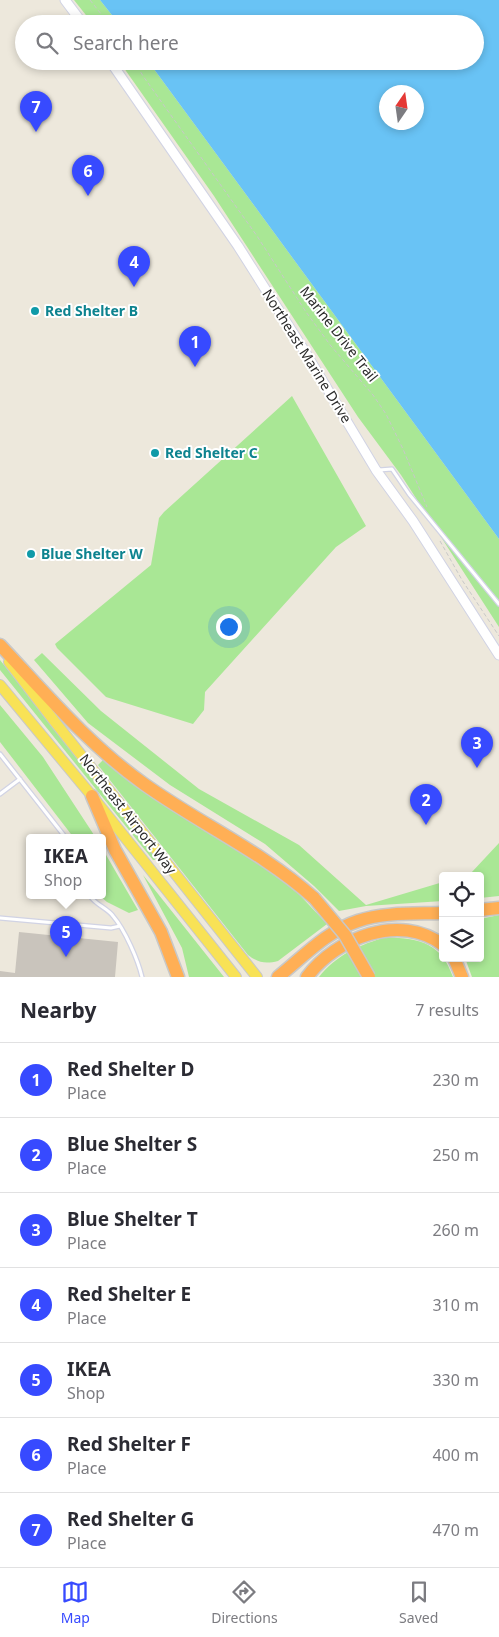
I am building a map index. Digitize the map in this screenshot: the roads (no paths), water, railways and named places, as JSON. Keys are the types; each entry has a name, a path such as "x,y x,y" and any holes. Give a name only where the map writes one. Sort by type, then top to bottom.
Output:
{"highway":[{"path":"0,645 79,729 120,766 181,809 275,867 314,898 346,935 369,977"},
{"path":"92,796 116,850 161,932 178,977"},
{"path":"484,910 499,908"},
{"path":"278,977 326,938 347,925 390,914 439,913"},
{"path":"307,977 340,947 378,931 410,931 429,936 439,942"},
{"path":"456,962 462,977"}],"main road":[{"path":"65,0 76,15"},
{"name":"Northeast Marine Drive","path":"116,70 238,246 307,355 376,470 413,521 499,654"},
{"name":"Northeast Airport Way","path":"0,650 60,730 257,977"},
{"name":"Northeast Airport Way","path":"0,685 92,796 236,977"}],"lane":[{"path":"376,470 392,469 499,604"},
{"path":"0,754 63,834"},
{"path":"0,794 20,779"},
{"path":"92,899 112,915 120,926 142,977"},
{"path":"0,918 111,928 120,926"}],"water":[{"path":"100,0 499,0 499,539 155,70 484,70 484,15 112,15"}],"place":[{"name":"Red Shelter G","path":"36,132"},
{"name":"Red Shelter F","path":"88,196"},
{"name":"Red Shelter E","path":"134,287"},
{"name":"Red Shelter B","path":"35,311"},
{"name":"Red Shelter D","path":"195,367"},
{"name":"Red Shelter C","path":"155,453"},
{"name":"Blue Shelter W","path":"31,554"},
{"name":"Blue Shelter T","path":"477,768"},
{"name":"Blue Shelter S","path":"426,825"},
{"name":"IKEA","path":"66,957"}]}
